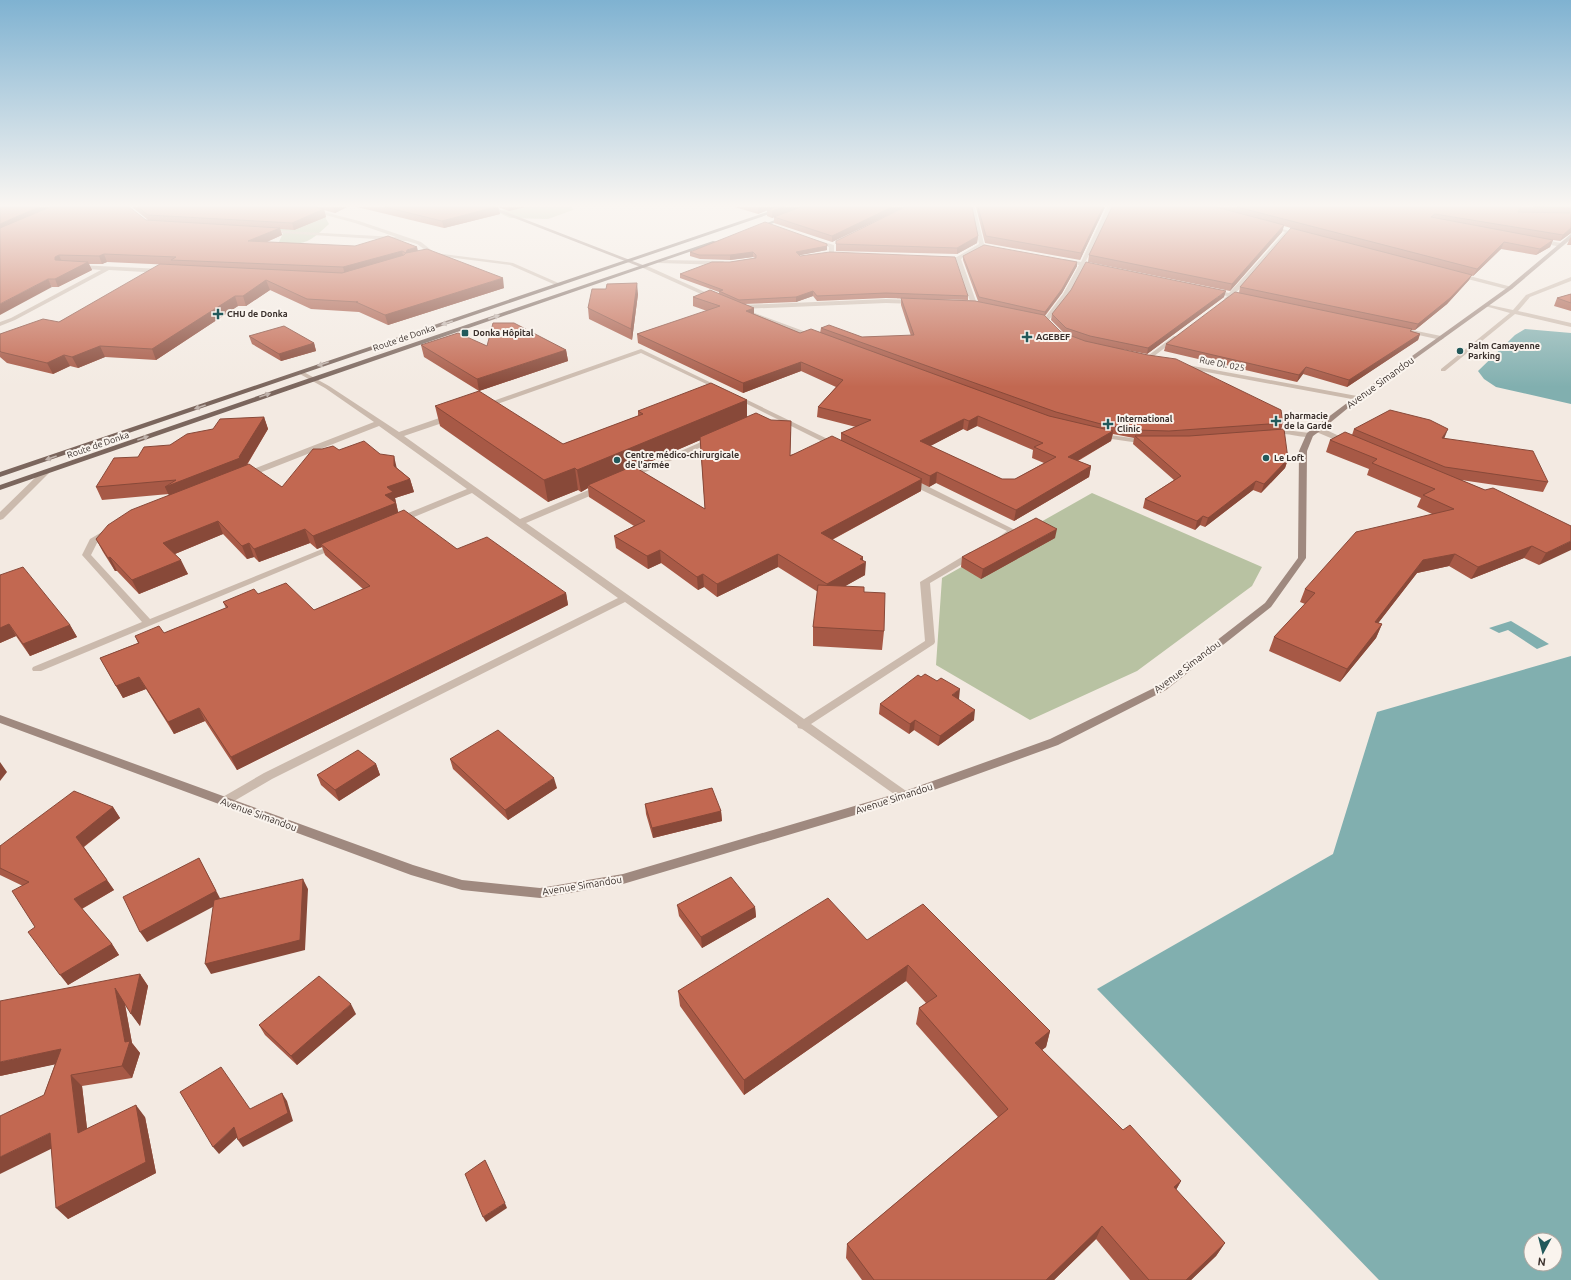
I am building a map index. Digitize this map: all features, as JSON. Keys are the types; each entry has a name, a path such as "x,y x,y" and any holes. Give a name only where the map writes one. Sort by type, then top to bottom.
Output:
{"main road":[{"name":"Route de Donka","path":"0,475 613,267"},
{"name":"Route de Donka","path":"0,488 312,379 645,267"},
{"name":"Avenue Simandou","path":"0,719 411,870 462,885 540,892 623,879 905,796 1054,742 1162,688 1268,605 1302,558 1303,451 1314,432 1357,398 1510,288 1535,267"}],"street":[{"path":"84,267 171,271"},
{"path":"517,267 560,285"},
{"path":"645,267 721,301"},
{"path":"961,267 974,304"},
{"path":"1046,320 1058,308 1081,267"},
{"path":"1095,267 1105,269"},
{"path":"1219,305 1232,296 1257,267"},
{"path":"0,324 13,319 108,268"},
{"path":"1448,273 1510,288"},
{"path":"1443,370 1514,312 1528,296 1571,279"},
{"path":"1202,289 1255,300"},
{"path":"823,340 735,308 886,301 926,302"},
{"path":"966,303 982,305"},
{"path":"1487,305 1571,325"},
{"path":"1039,318 1046,320 1051,326"},
{"path":"1402,330 1441,338"},
{"path":"1147,359 1183,332"},
{"path":"472,410 641,351 768,416 843,449"},
{"path":"1139,357 1154,360"},
{"name":"Rue DI. 025","path":"1176,364 1357,398"},
{"path":"300,372 398,435 802,725 905,796"},
{"path":"398,435 457,415"},
{"path":"238,478 379,423"},
{"path":"1262,434 1314,432 1353,444"},
{"path":"1092,433 1152,442"},
{"path":"621,479 722,436"},
{"path":"0,517 45,473"},
{"path":"899,476 1013,531 993,543"},
{"path":"519,523 607,486"},
{"path":"391,524 473,490"},
{"path":"113,529 93,541 86,555 148,623"},
{"path":"36,669 347,542"},
{"path":"802,725 930,642 925,582 979,551"},
{"path":"225,801 268,776 625,598"}],"green space":[{"path":"1092,493 1262,567 1252,586 1137,671 1030,720 936,665 942,578"}],"water":[{"path":"1525,329 1571,333 1571,404 1496,387 1484,379 1478,371 1515,335"},
{"path":"1511,621 1549,644 1537,649 1508,630 1499,633 1489,628"},
{"path":"1571,656 1571,1280 1379,1280 1097,989 1333,854 1377,712"}],"building":[{"path":"0,267 79,267 55,279 48,279 0,304"},
{"path":"155,267 215,267 342,273 364,267 473,267 503,278 385,315 356,302 358,302 307,299 266,280 243,296 235,296 152,349 100,346 72,357 64,355 47,363 0,351 0,334 43,319 59,322"},
{"path":"699,267 958,267 968,296 886,293 817,296 813,291 796,297 739,300 719,291 723,290 680,274"},
{"path":"967,267 1074,267 1062,289 1045,312 979,297"},
{"path":"1083,267 1109,267 1226,291 1148,348 1090,336 1066,328 1052,314 1071,290"},
{"path":"1147,267 1247,267 1232,284"},
{"path":"1258,267 1440,267 1472,275 1450,298 1418,324 1240,287"},
{"path":"1468,267 1479,267 1477,269"},
{"path":"637,283 631,329 588,308 592,289 606,289 607,284"},
{"path":"710,290 754,308 746,311 800,333 811,329 1049,416 1113,431 1068,457 1091,466 1016,510 937,472 930,476 841,433 871,420 818,407 843,380 801,362 743,383 637,334 720,306 693,297","holes":["978,416 1043,443 1034,447 1056,457 1015,479 1002,479 920,441 964,419 969,421"]},
{"path":"1235,292 1412,329 1410,331 1420,334 1349,380 1306,367 1299,375 1166,344"},
{"path":"1571,294 1571,303 1557,298"},
{"path":"901,298 975,301 1044,315 1061,332 1085,341 1148,355 1176,359 1281,410 1283,423 1169,431 1136,430 1101,424 1056,412 821,328 829,325 862,337 914,335"},
{"path":"493,323 514,323 566,350 477,379 421,345 458,333 487,346"},
{"path":"284,326 314,343 279,354 249,336"},
{"path":"711,383 747,400 577,470 575,468 544,480 435,406 479,391 563,444 643,414 638,411"},
{"path":"1390,410 1430,420 1448,429 1442,438 1533,451 1548,482 1445,467 1354,429"},
{"path":"756,413 771,420 791,421 790,456 832,436 922,479 821,533 863,557 860,559 866,562 827,584 778,554 717,584 703,574 697,577 660,550 647,556 614,536 645,521 588,485 633,466 705,509 700,437"},
{"path":"264,417 239,457 240,458 165,487 176,480 96,487 114,458 138,457 144,447 170,445 187,434 213,429 220,419"},
{"path":"1284,429 1288,459 1264,484 1256,481 1208,518 1203,516 1197,521 1145,499 1181,476 1135,436 1189,436"},
{"path":"1345,432 1485,490 1493,488 1571,526 1571,541 1546,553 1532,546 1478,567 1455,554 1423,560 1375,622 1382,624 1347,669 1274,637 1315,593 1305,589 1356,532 1454,509 1423,495 1435,489 1372,463 1377,459 1330,440"},
{"path":"364,441 380,454 394,456 394,466 410,479 387,487 393,492 385,495 396,503 313,536 305,529 254,549 249,543 242,546 218,521 163,543 181,560 132,580 110,557 108,558 96,539 108,525 131,510 249,464 282,487 313,449 322,449 333,446 339,450"},
{"path":"404,510 457,549 487,537 566,593 231,757 199,708 168,722 139,677 116,686 100,658 139,643 135,636 159,626 164,633 228,607 223,602 254,589 258,594 286,583 314,610 370,586 321,544"},
{"path":"1036,518 1057,529 983,569 962,557"},
{"path":"23,567 70,625 23,644 9,624 0,628 0,575"},
{"path":"818,585 864,587 864,592 885,593 884,631 813,627"},
{"path":"925,674 937,681 941,678 960,689 952,695 975,710 940,736 915,720 910,724 880,704 918,675 921,677"},
{"path":"498,730 554,778 505,810 450,759"},
{"path":"358,750 376,764 335,790 317,775"},
{"path":"712,788 721,811 652,828 645,804"},
{"path":"74,791 113,807 76,837 107,880 74,899 112,944 60,975 28,932 35,927 12,891 29,882 0,868 0,846"},
{"path":"199,858 216,891 140,932 123,897"},
{"path":"731,877 755,907 701,937 677,905"},
{"path":"303,879 300,940 205,964 214,900"},
{"path":"828,898 867,940 923,904 1050,1031 1035,1043 1123,1130 1130,1125 1181,1181 1174,1187 1225,1243 1186,1280 1149,1280 1102,1226 1046,1280 874,1280 847,1244 1008,1109 919,1008 937,996 908,965 744,1080 678,991"},
{"path":"140,974 131,1014 115,988 125,1042 130,1041 122,1066 71,1075 78,1133 136,1105 146,1162 56,1208 50,1133 0,1157 0,1116 44,1095 61,1049 0,1062 0,1001"},
{"path":"319,976 351,1004 291,1056 259,1025"},
{"path":"221,1067 250,1109 282,1093 288,1113 238,1140 234,1127 213,1147 180,1092"},
{"path":"485,1160 505,1203 483,1217 465,1174"}],"place":[{"name":"CHU de Donka","path":"218,314"},
{"name":"Donka Hôpital","path":"465,333"},
{"name":"AGEBEF","path":"1027,337"},
{"name":"Palm Camayenne Parking","path":"1460,351"},
{"name":"pharmacie de la Garde","path":"1276,421"},
{"name":"International Clinic","path":"1108,424"},
{"name":"Le Loft","path":"1266,458"},
{"name":"Centre médico-chirurgicale de l'armée","path":"617,460"}]}
